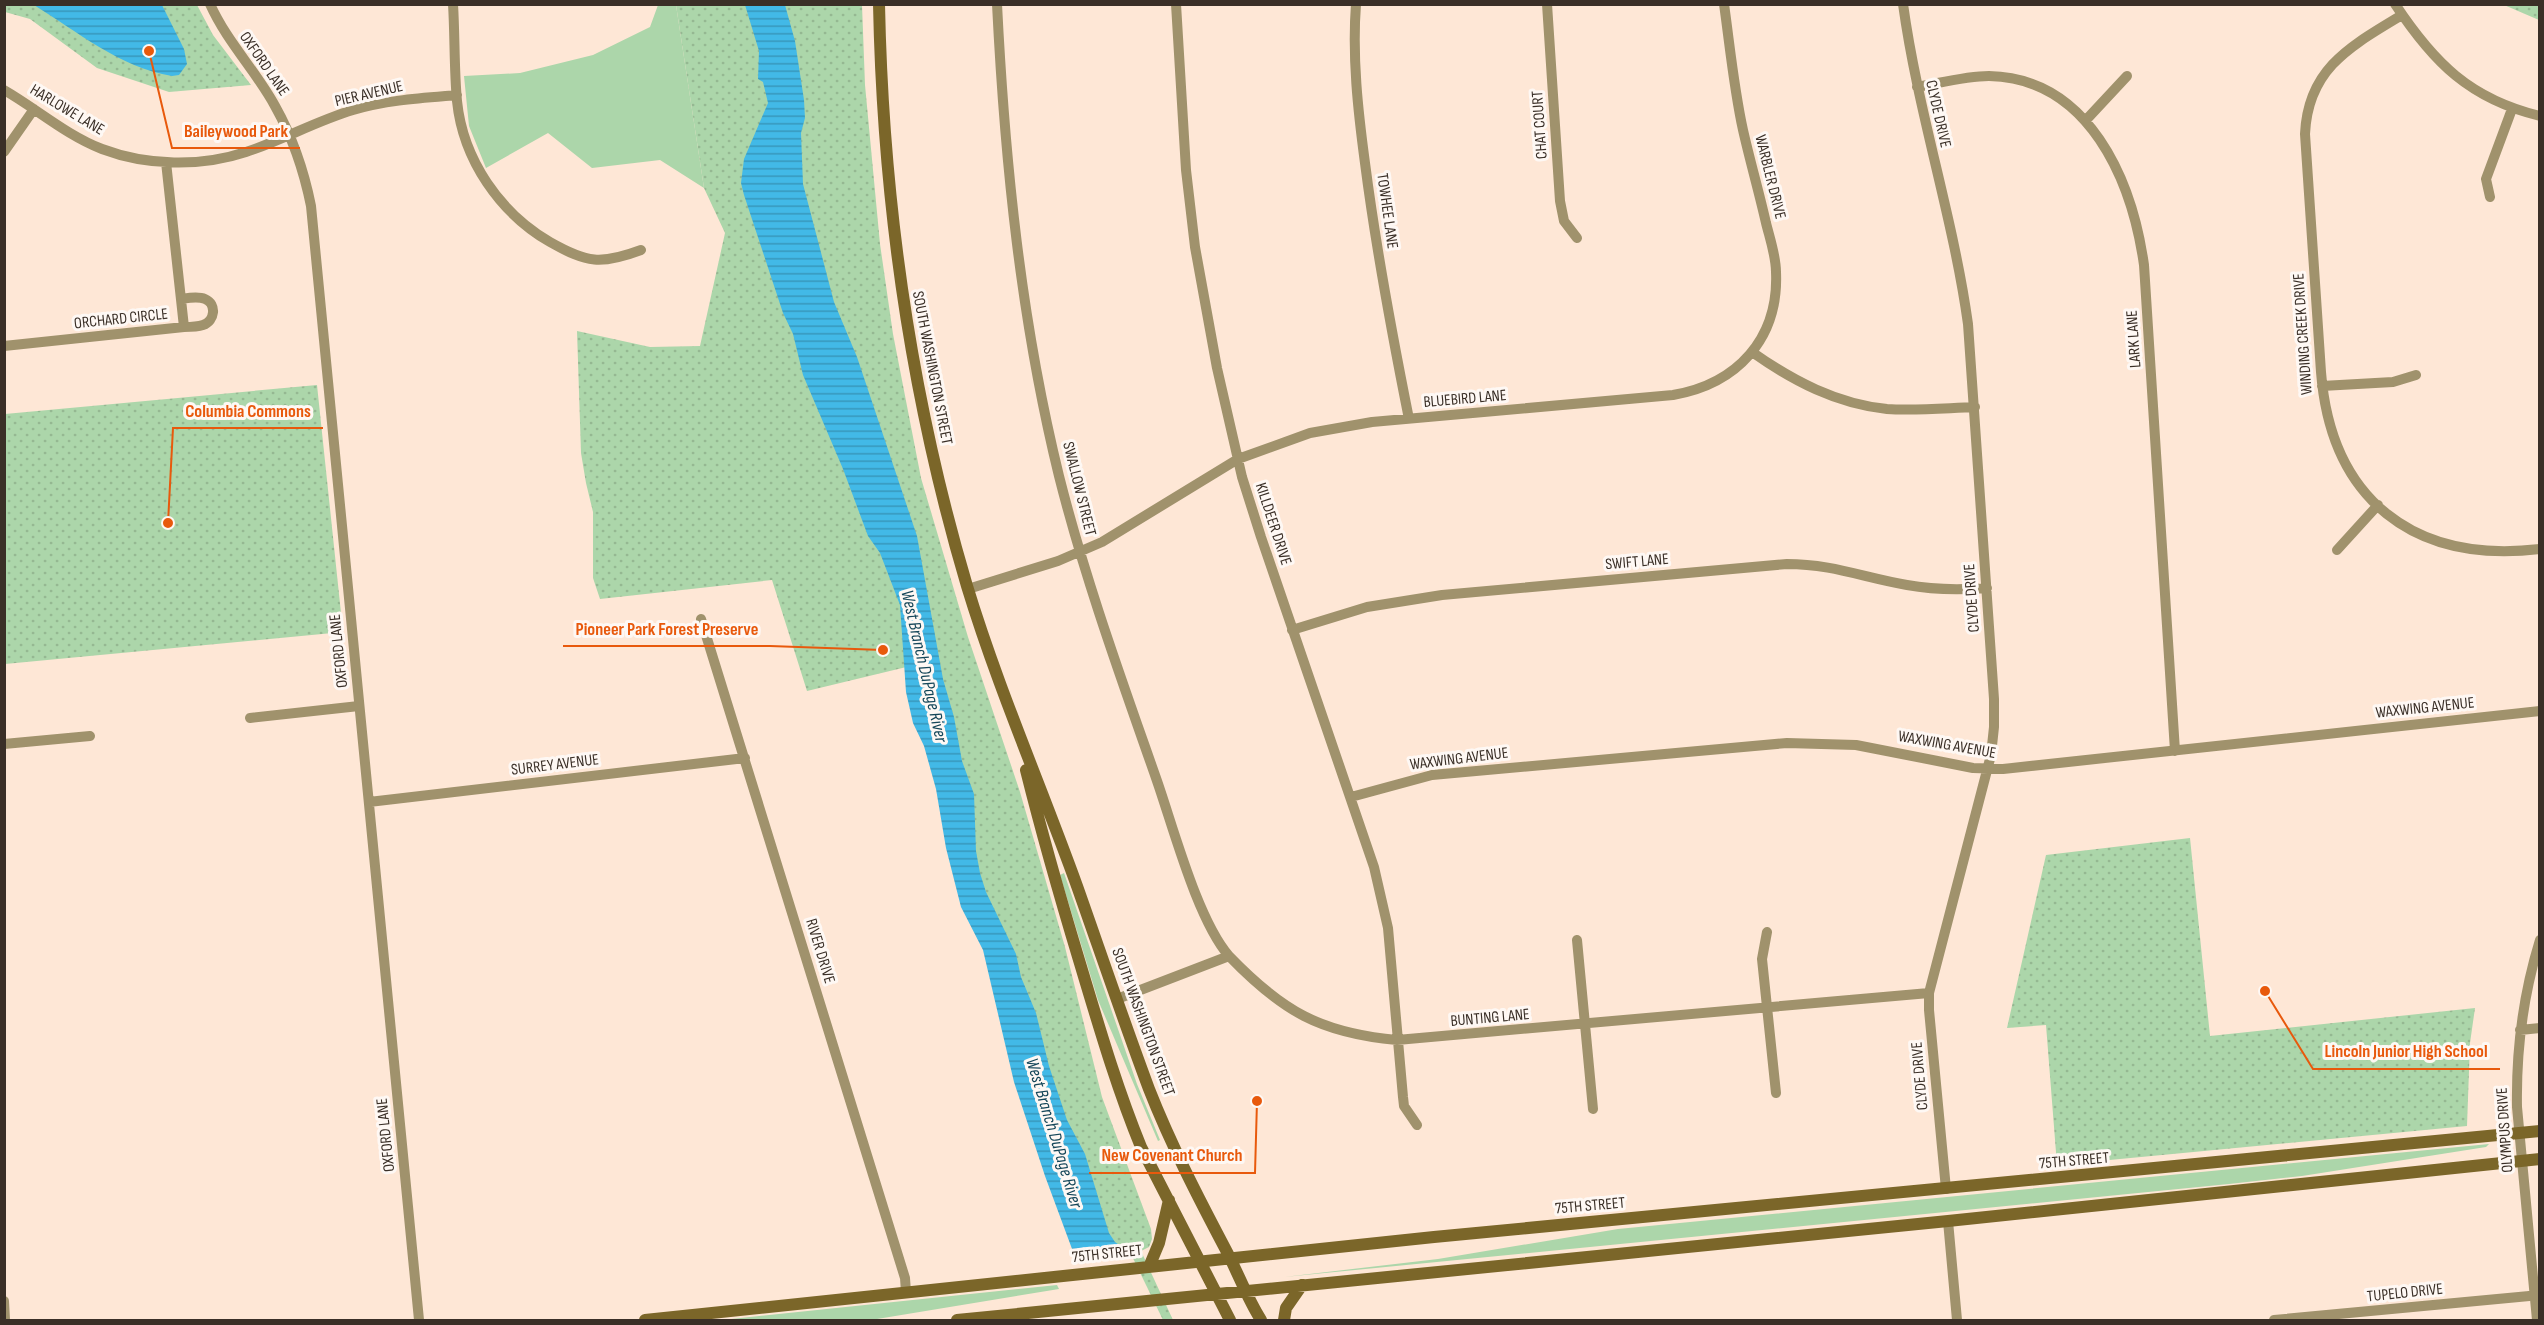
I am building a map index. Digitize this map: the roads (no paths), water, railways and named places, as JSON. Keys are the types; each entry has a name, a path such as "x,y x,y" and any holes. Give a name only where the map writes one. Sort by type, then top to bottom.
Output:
{"main road":[{"name":"SOUTH WASHINGTON STREET","path":"879,4 886,161 904,312 931,451 968,590 1015,725 1056,828 1150,1091 1176,1152 1230,1258 1244,1291 1261,1320"},
{"name":"SOUTH WASHINGTON STREET","path":"1015,725 1041,832 1117,1085 1141,1148 1230,1320"},
{"name":"75TH STREET","path":"645,1320 1230,1258 2540,1131"},
{"path":"957,1320 2540,1159"},
{"path":"1149,1267 1159,1243 1169,1200"},
{"path":"1284,1320 1286,1308 1302,1286"}],"street":[{"name":"OXFORD LANE","path":"210,4 228,39 275,105 290,134 303,170 311,206 419,1320"},
{"path":"453,4 457,95 466,138 477,166 495,194 529,228 562,249 598,261 616,259 641,250"},
{"name":"SWALLOW STREET","path":"997,4 1008,176 1027,322 1052,444 1080,552 1109,646 1195,890 1219,942 1229,956"},
{"name":"KILLDEER DRIVE","path":"1176,4 1181,112 1195,247 1217,368 1238,459 1292,630 1374,867 1385,914 1397,1040"},
{"name":"TOWHEE LANE","path":"1356,4 1355,48 1371,215 1409,419"},
{"name":"CHAT COURT","path":"1547,4 1560,201 1564,221 1577,238"},
{"name":"WARBLER DRIVE","path":"1724,4 1743,130 1776,270 1776,287 1771,314 1752,352"},
{"name":"CLYDE DRIVE","path":"1903,4 1917,87 1961,277 1969,332 1995,727 1988,769 1929,993 1946,1189"},
{"path":"2395,4 2430,53 2448,72 2481,94 2512,109 2540,116"},
{"name":"WINDING CREEK DRIVE","path":"2402,15 2356,44 2328,67 2318,82 2307,110 2305,134 2322,386 2330,429 2338,452 2357,483 2378,505 2411,530 2451,546 2491,553 2540,549"},
{"name":"LARK LANE","path":"1917,87 1982,76 2016,80 2051,92 2086,120 2104,146 2121,181 2134,220 2142,255 2175,751"},
{"path":"2086,120 2127,76"},
{"name":"HARLOWE LANE","path":"4,90 67,132 103,149 135,158 166,162 198,162 228,157 290,134"},
{"name":"PIER AVENUE","path":"290,134 315,123 381,104 457,95"},
{"path":"4,152 33,109"},
{"path":"2490,197 2486,179 2512,109"},
{"name":"ORCHARD CIRCLE","path":"4,346 184,327 166,162"},
{"path":"181,299 205,299 210,303 213,312 206,324 184,327"},
{"path":"1752,352 1804,385 1848,402 1889,409 1975,406"},
{"name":"BLUEBIRD LANE","path":"968,590 1058,561 1102,542 1238,459 1310,433 1333,427 1409,419 1673,396 1704,388 1718,381 1737,368 1752,352"},
{"path":"2322,386 2393,382 2416,375"},
{"path":"2337,550 2378,505"},
{"name":"SWIFT LANE","path":"1292,630 1367,607 1442,595 1787,564 1828,566 1905,585 1930,588 1987,588"},
{"name":"RIVER DRIVE","path":"701,619 901,1265 906,1292"},
{"path":"250,718 359,706"},
{"name":"WAXWING AVENUE","path":"1351,797 1440,774 1787,743 1856,745 1988,769 2021,768 2540,711"},
{"path":"4,744 90,736"},
{"name":"SURREY AVENUE","path":"369,802 745,758"},
{"path":"1767,932 1762,959 1776,1093"},
{"path":"1577,940 1593,1109"},
{"name":"OLYMPUS DRIVE","path":"2537,1320 2538,1295 2519,1133 2516,1071 2529,975 2540,940"},
{"path":"1117,999 1229,956"},
{"name":"BUNTING LANE","path":"1229,956 1276,1000 1310,1020 1351,1033 1397,1040 1929,993"},
{"path":"2520,1030 2540,1028"},
{"path":"1397,1040 1404,1106 1416,1125"},
{"path":"1948,1221 1957,1320"},
{"name":"TUPELO DRIVE","path":"2274,1320 2345,1317 2538,1295"},
{"path":"4,1301 5,1320"}],"water":[{"path":"34,5 162,5 184,49 187,64 179,75 172,76 134,65 100,47"},
{"name":"West Branch DuPage River","path":"745,5 785,5 795,41 804,100 805,118 801,133 803,184 834,302 857,357 917,536 943,679 954,717 962,761 974,794 976,851 980,873 986,892 1016,954 1021,977 1036,1013 1049,1066 1067,1120 1085,1154 1109,1233 1115,1242 1125,1249 1160,1320 1111,1320 1075,1257 1014,1082 983,950 961,907 946,848 936,789 924,746 913,723 906,692 900,605 880,553 868,536 843,469 803,375 793,334 783,313 741,183 744,159 768,103 763,82 758,79 759,51"}],"place":[{"name":"Baileywood Park","path":"149,51"},
{"name":"Columbia Commons","path":"168,523"},
{"name":"Pioneer Park Forest Preserve","path":"883,650"},
{"name":"Lincoln Junior High School","path":"2265,991"},
{"name":"New Covenant Church","path":"1257,1101"}]}
